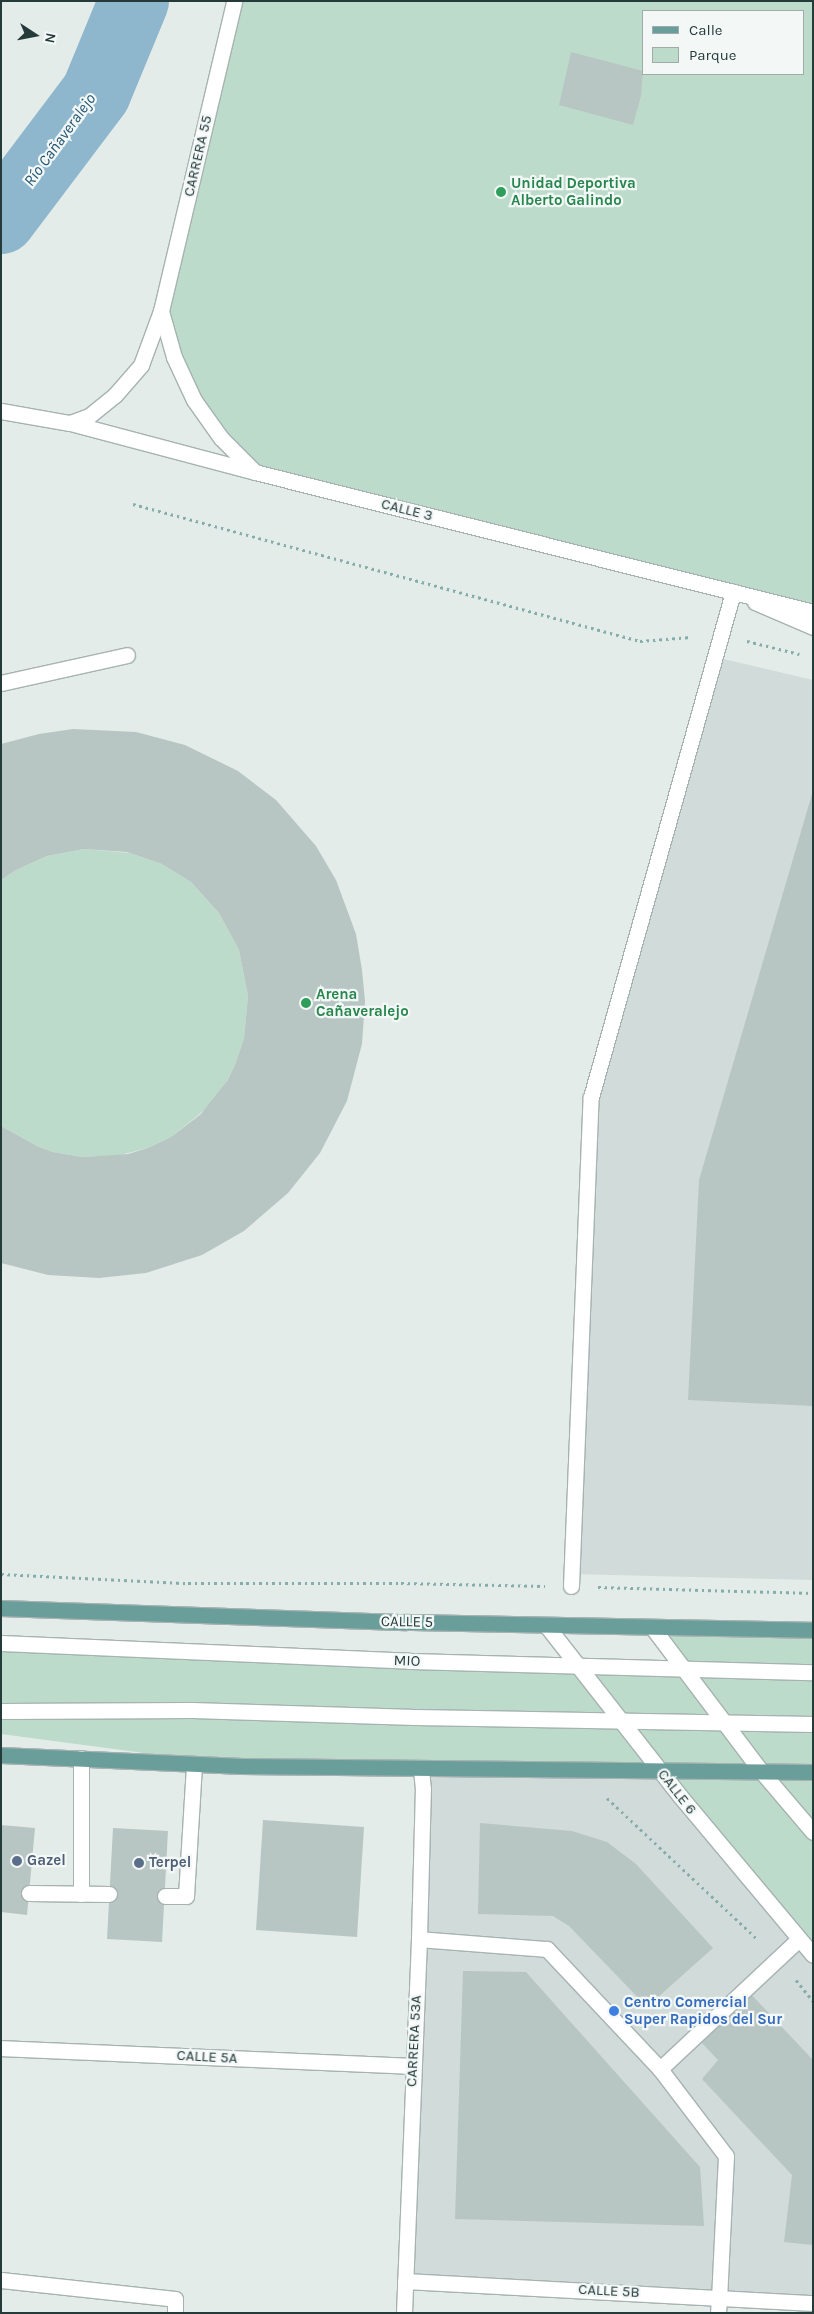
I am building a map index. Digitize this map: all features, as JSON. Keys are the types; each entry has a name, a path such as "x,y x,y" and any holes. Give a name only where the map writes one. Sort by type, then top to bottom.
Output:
{"main road":[{"name":"CALLE 5","path":"1,1608 546,1625 813,1630"},
{"path":"1,1756 194,1764 421,1769 813,1772"}],"street":[{"name":"CARRERA 55","path":"70,423 89,416 115,395 141,365 161,311 234,1"},
{"name":"CARRERA 55","path":"161,311 174,357 194,400 221,438 255,472"},
{"name":"CALLE 3","path":"1,411 70,423 255,472 813,612"},
{"path":"571,1586 591,1096 732,592 813,627"},
{"path":"1,683 127,655"},
{"name":"CALLE 6","path":"546,1625 660,1770 813,1955"},
{"path":"652,1627 722,1722 813,1832"},
{"name":"MIO","path":"1,1643 410,1661 813,1672"},
{"path":"1,1711 192,1710 415,1717 813,1724"},
{"path":"81,1758 81,1894"},
{"path":"165,1896 186,1896 194,1764"},
{"name":"CARRERA 53A","path":"404,2313 419,1939 423,1789 421,1769"},
{"path":"29,1893 109,1894"},
{"path":"419,1939 547,1950 660,2069 726,2156 718,2313"},
{"path":"660,2069 799,1939"},
{"name":"CALLE 5A","path":"1,2048 413,2066"},
{"path":"1,2280 175,2299 175,2313"},
{"name":"CALLE 5B","path":"405,2281 813,2303"}],"path":[{"path":"133,504 640,641 721,634 804,655"},
{"path":"1,1574 188,1583 401,1583 813,1593"},
{"path":"602,1793 777,1958 813,2001"}],"shaded area":[{"path":"715,657 813,680 813,1580 572,1574 591,1097"},
{"name":"Centro Comercial Super Rapidos del Sur","path":"421,1769 660,1770 813,1955 813,2303 405,2281"}],"green space":[{"name":"Unidad Deportiva Alberto Galindo","path":"234,1 813,1 813,612 255,472 194,400 161,311"},
{"path":"84,849 130,853 162,864 191,882 219,913 239,950 248,996 244,1038 235,1065 223,1088 207,1108 171,1137 148,1148 120,1155 82,1157 53,1152 37,1146 1,1126 1,880 16,870 47,856"},
{"path":"652,1627 813,1630 813,1955 660,1770 242,1766 1,1734 1,1643 681,1668"}],"building":[{"path":"571,52 642,71 641,96 633,125 559,105"},
{"name":"Arena Cañaveralejo","path":"73,729 136,732 185,745 238,771 276,800 316,846 336,880 356,934 365,1001 362,1044 347,1101 320,1153 288,1193 244,1231 202,1255 146,1273 99,1278 48,1275 1,1263 1,1126 37,1146 53,1152 82,1157 128,1154 148,1148 171,1137 201,1114 227,1081 235,1065 244,1038 248,996 239,950 219,913 191,882 162,864 127,852 84,849 47,856 16,870 1,880 1,744 39,734"},
{"path":"812,794 813,1406 688,1400 699,1180"},
{"path":"263,1820 364,1827 357,1937 256,1930"},
{"path":"480,1823 572,1831 607,1842 636,1864 713,1948 647,2007 569,1926 553,1916 478,1914"},
{"name":"Gazel","path":"1,1825 35,1828 27,1915 1,1912"},
{"name":"Terpel","path":"113,1828 168,1831 162,1942 107,1939"},
{"path":"463,1971 526,1972 700,2167 704,2226 455,2219"},
{"path":"748,1991 813,2060 813,2245 784,2242 792,2175 702,2079 718,2060 699,2040"}],"waterway":[{"name":"Río Cañaveralejo","path":"1,219 96,93 134,1"}],"place":[{"name":"Unidad Deportiva Alberto Galindo","path":"501,192"},
{"name":"Arena Cañaveralejo","path":"306,1003"},
{"name":"Gazel","path":"17,1861"},
{"name":"Terpel","path":"139,1863"},
{"name":"Centro Comercial Super Rapidos del Sur","path":"614,2011"}]}
